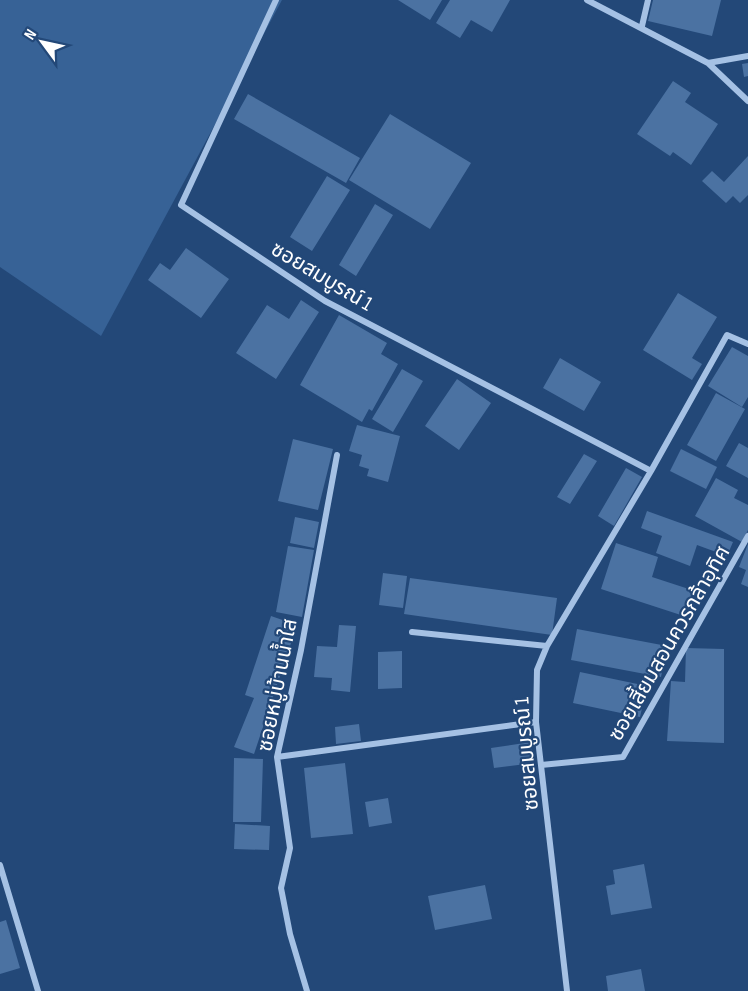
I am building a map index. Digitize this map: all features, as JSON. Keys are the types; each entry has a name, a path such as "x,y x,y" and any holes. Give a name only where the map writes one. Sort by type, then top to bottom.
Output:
{"street":[{"name":"ซอยสมบูรณ์ 1","path":"276,0 181,205 326,301 651,471"},
{"path":"587,0 642,26 708,63 748,101"},
{"path":"642,26 648,0"},
{"path":"708,63 748,56"},
{"name":"ซอยสมบูรณ์ 1","path":"567,991 536,722 537,670 547,646 651,471 727,335 748,344"},
{"name":"ซอยหมู่บ้านน้ำใส","path":"307,991 290,934 281,888 290,848 277,757 301,650 337,455"},
{"name":"ซอยเสี้ยมสอนควรกล้าอุทิศ","path":"541,765 623,757 748,536"},
{"path":"412,632 547,646"},
{"path":"277,757 536,722"},
{"path":"0,865 38,991"}],"shaded area":[{"path":"0,0 282,0 101,336 0,267"}],"building":[{"path":"398,0 442,0 430,20"},
{"path":"450,0 510,0 492,32 471,20 460,38 436,23"},
{"path":"653,0 721,0 712,36 648,21"},
{"path":"748,63 748,76 744,77 742,64"},
{"path":"673,81 691,93 685,102 718,124 691,165 673,152 670,156 637,134"},
{"path":"248,94 360,158 346,183 234,119"},
{"path":"390,114 471,163 430,229 349,180"},
{"path":"748,156 748,195 740,203 733,196 726,203 702,181 712,171 724,182"},
{"path":"327,176 350,190 312,251 290,237"},
{"path":"375,204 393,215 356,276 339,265"},
{"path":"186,248 229,279 201,318 148,280 160,263 170,270"},
{"path":"678,293 717,317 692,358 702,364 692,380 643,350"},
{"path":"301,300 319,312 276,379 236,353 267,305 289,319"},
{"path":"339,315 387,343 381,354 398,364 372,411 369,409 362,422 300,385"},
{"path":"732,347 748,356 748,397 742,407 708,386"},
{"path":"560,358 601,382 584,411 543,388"},
{"path":"402,369 423,381 393,432 372,419"},
{"path":"457,379 491,403 459,450 425,426"},
{"path":"716,393 745,409 716,461 687,445"},
{"path":"357,425 400,436 388,482 367,476 369,469 359,466 362,455 349,451"},
{"path":"293,439 333,449 318,510 278,501"},
{"path":"739,443 748,448 748,478 726,466"},
{"path":"681,449 717,467 706,489 670,471"},
{"path":"584,454 597,461 570,504 557,497"},
{"path":"626,468 642,477 614,526 598,516"},
{"path":"716,478 738,490 734,498 748,505 748,530 742,542 695,516"},
{"path":"647,511 733,542 727,556 697,545 690,566 656,553 662,536 641,528"},
{"path":"295,517 319,522 314,548 290,543"},
{"path":"616,543 658,557 652,577 698,592 690,618 601,589"},
{"path":"748,544 748,587 741,584 746,570 739,567"},
{"path":"288,546 314,550 302,617 276,612"},
{"path":"383,573 407,576 403,608 379,605"},
{"path":"410,578 557,598 552,635 404,614"},
{"path":"271,616 297,625 254,754 234,747 254,698 245,695"},
{"path":"339,625 356,626 350,692 331,690 332,678 314,677 317,646 337,647"},
{"path":"577,629 667,646 661,677 571,660"},
{"path":"686,648 724,649 724,743 667,741 671,681 685,682"},
{"path":"402,651 402,688 378,689 378,652"},
{"path":"580,672 647,686 640,717 573,703"},
{"path":"359,724 361,741 336,744 335,727"},
{"path":"531,742 534,763 494,768 491,748"},
{"path":"234,758 263,759 261,822 233,822"},
{"path":"345,763 353,834 311,838 304,768"},
{"path":"388,798 392,823 369,827 365,802"},
{"path":"235,824 270,826 269,850 234,849"},
{"path":"644,864 652,908 611,915 606,886 615,884 613,870"},
{"path":"485,885 492,919 435,930 428,896"},
{"path":"6,920 20,968 0,974 0,922"},
{"path":"641,969 645,991 608,991 606,976"}]}
